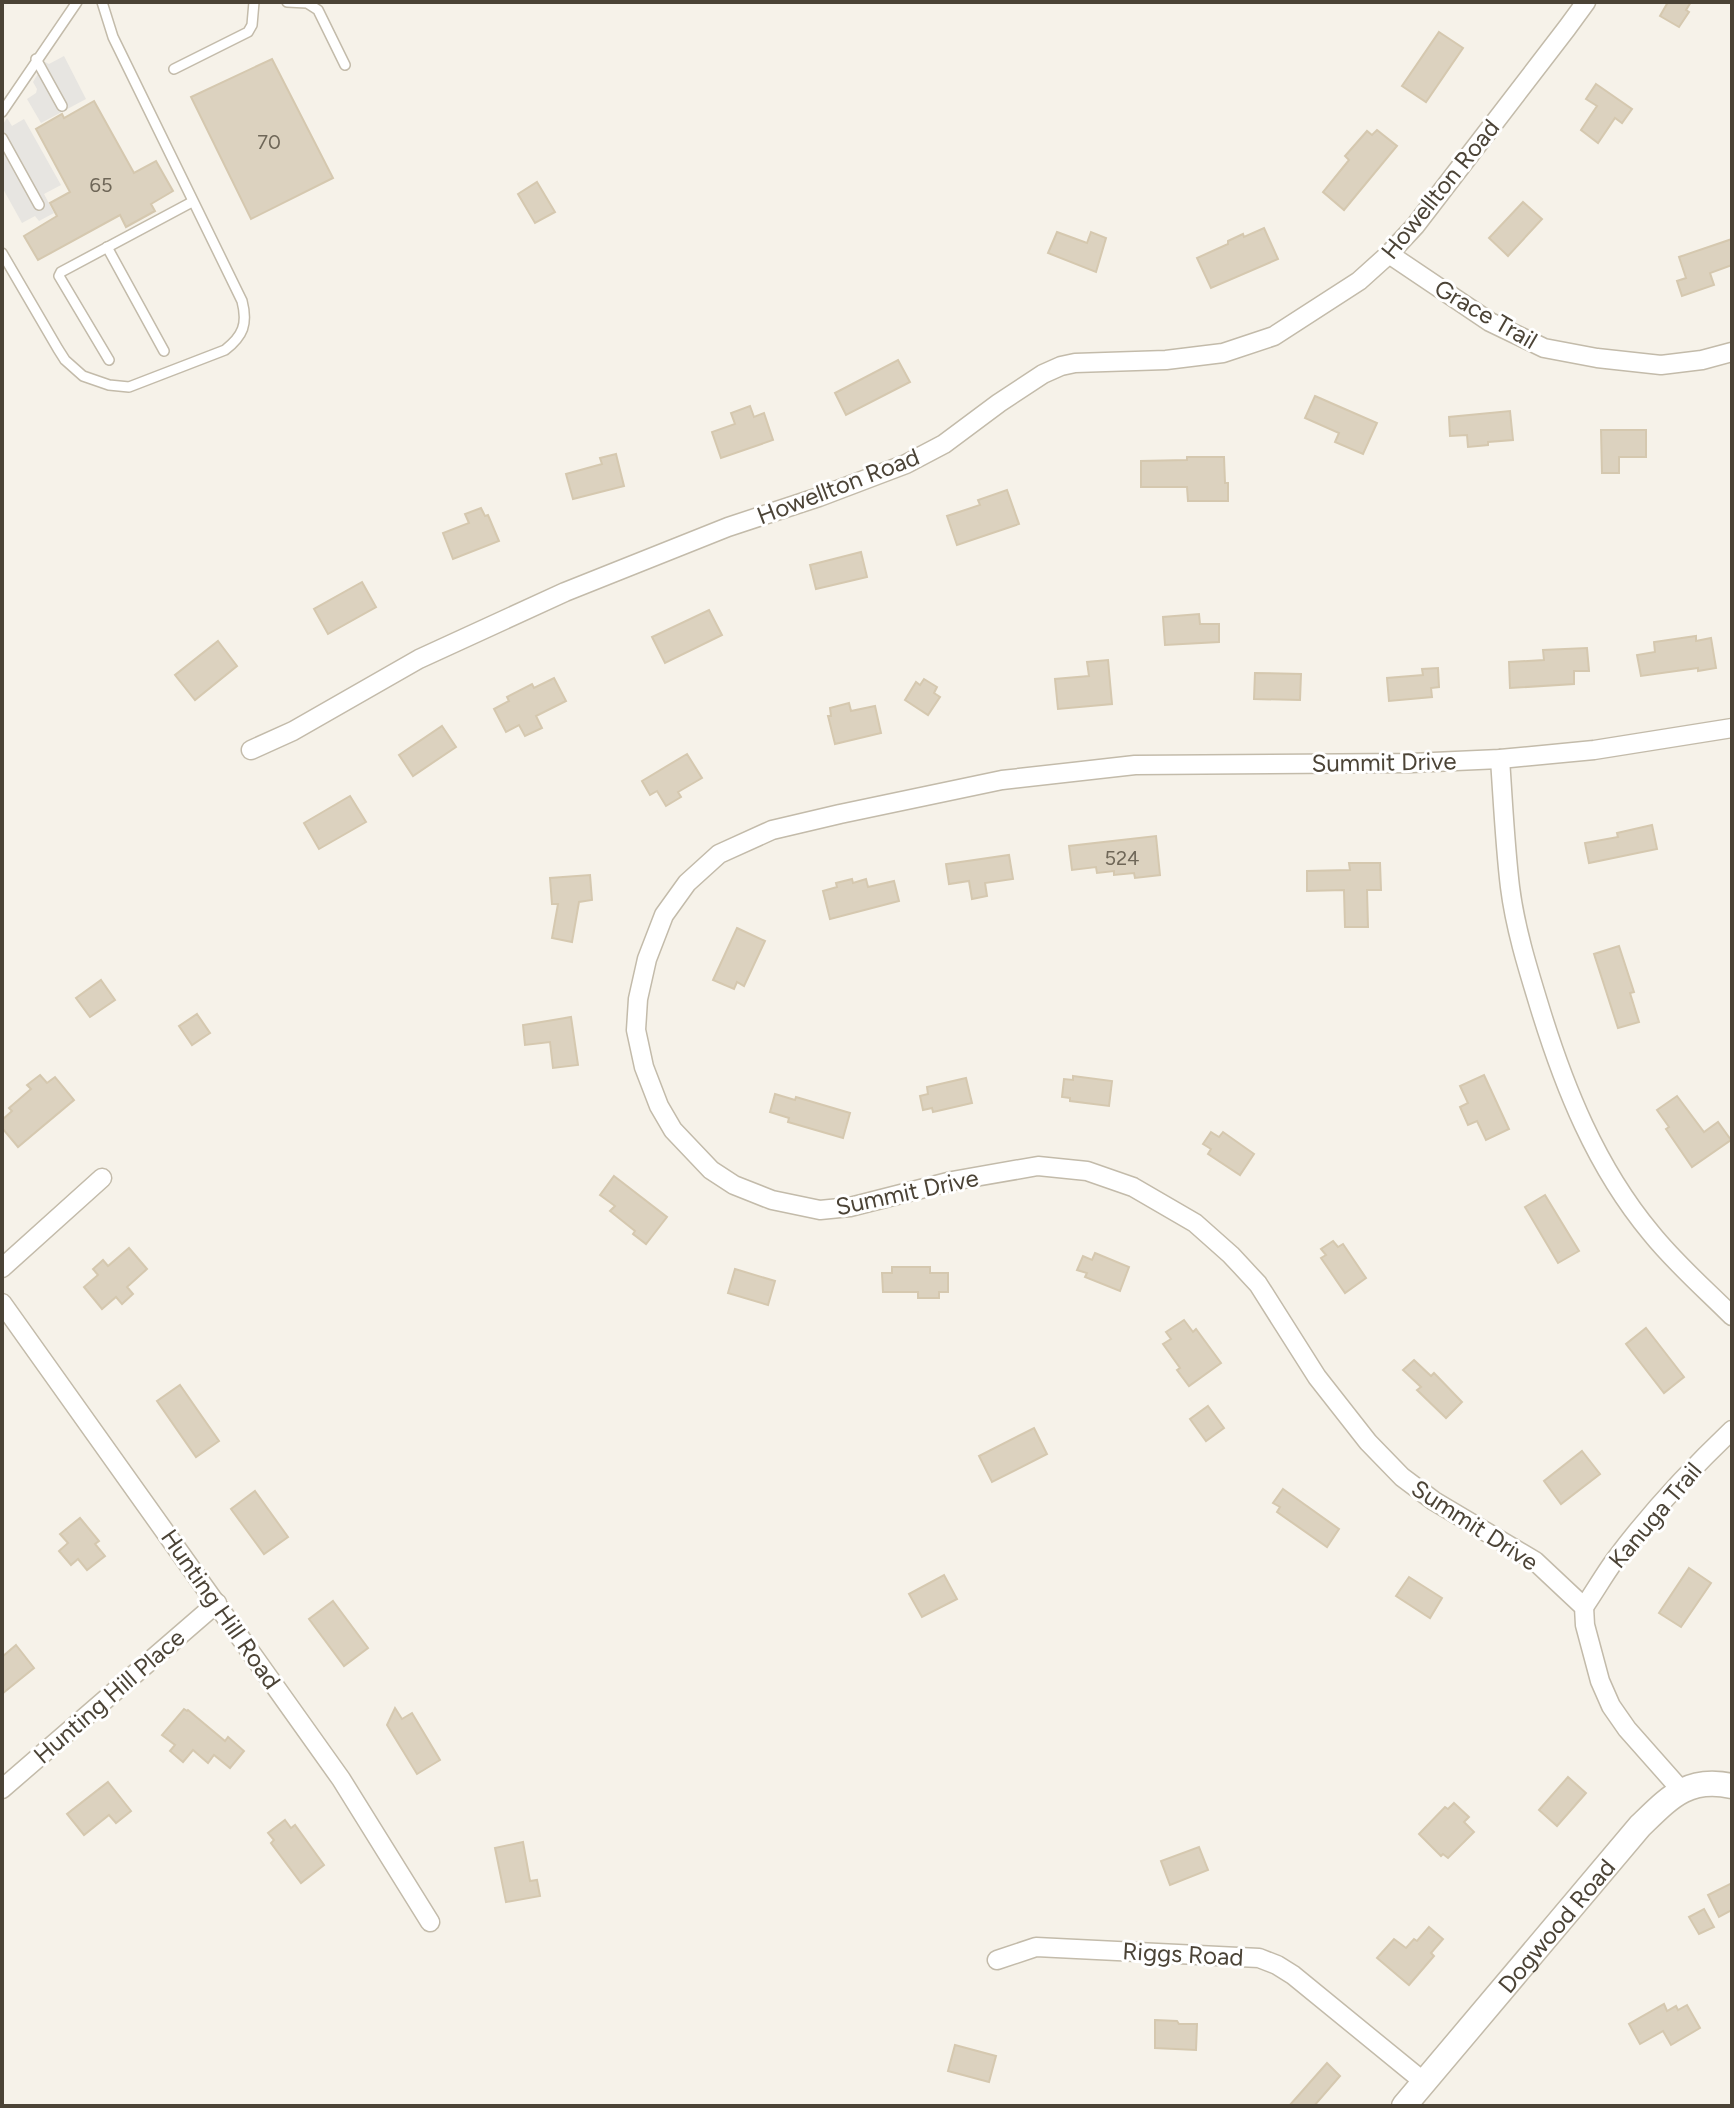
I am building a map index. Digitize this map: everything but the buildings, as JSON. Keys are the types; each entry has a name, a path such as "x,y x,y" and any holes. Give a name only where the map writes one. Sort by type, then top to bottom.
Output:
{"street":[{"name":"Howellton Road","path":"251,750 293,731 419,659 565,592 728,527 906,464 944,444 999,403 1061,366 1166,360 1223,353 1274,336 1359,281 1389,254 1586,2"},
{"name":"Grace Trail","path":"1389,254 1490,322 1544,348 1661,365 1702,360 1732,352"},
{"name":"Summit Drive","path":"1584,1607 1535,1561 1434,1501 1402,1477 1368,1442 1317,1377 1258,1284 1195,1223 1133,1187 1087,1171 1038,1166 952,1181 850,1207 820,1210 772,1200 734,1185 711,1170 673,1130 659,1106 644,1067 636,1030 638,999 647,959 664,915 687,883 719,854 772,830 1002,780 1135,765 1411,763 1500,759 1594,750 1732,728"},
{"path":"1500,759 1510,886 1525,962 1550,1043 1576,1112 1612,1178 1651,1234 1732,1316"},
{"path":"2,1268 102,1178"},
{"name":"Hunting Hill Road","path":"2,1303 341,1779 430,1922"},
{"name":"Kanuga Trail","path":"1584,1607 1614,1561 1697,1463 1732,1430"},
{"name":"Hunting Hill Place","path":"2,1789 217,1603"},
{"path":"1584,1607 1585,1625 1600,1681 1611,1706 1627,1729 1681,1790 1702,1783 1732,1786"},
{"name":"Dogwood Road","path":"1404,2106 1640,1826 1681,1790"},
{"name":"Riggs Road","path":"997,1960 1036,1947 1259,1958 1293,1975 1424,2082"}],"lane":[{"path":"2,112 77,2"},
{"path":"2,253 65,360 83,376 109,385 129,387 225,350 243,331 246,315 242,301 113,37 102,2"},
{"path":"174,69 248,32 254,2"},
{"path":"287,2 307,3 318,10 345,65"},
{"path":"36,59 62,106"},
{"path":"2,138 39,205"},
{"path":"109,360 59,276 61,272 192,202"},
{"path":"107,247 164,351"}],"shaded area":[{"path":"64,56 86,99 41,123 27,99 36,93 33,82 45,62 49,64"},
{"path":"7,118 12,126 24,119 61,185 44,194 54,213 39,221 35,216 22,223 2,187 2,126"}]}
